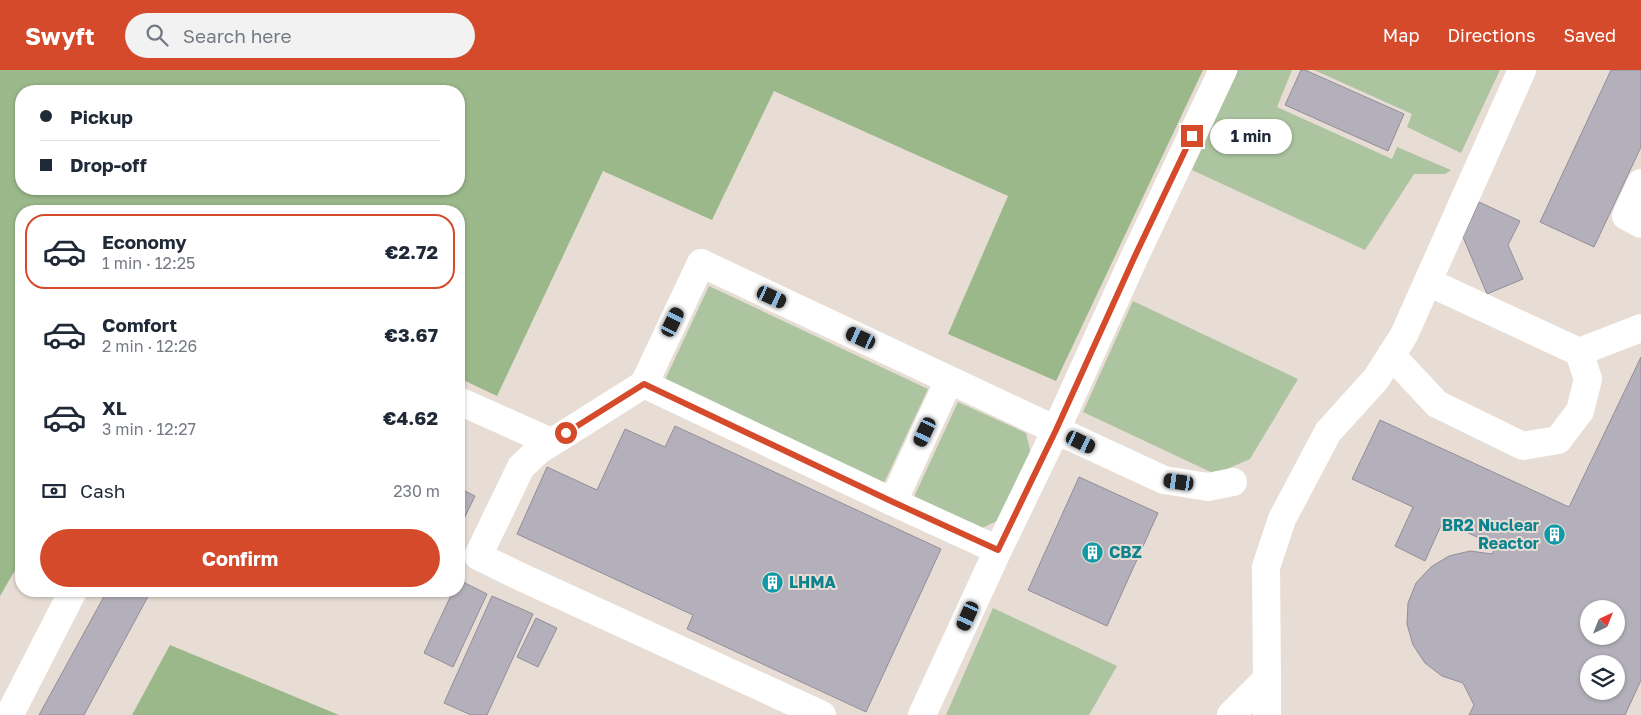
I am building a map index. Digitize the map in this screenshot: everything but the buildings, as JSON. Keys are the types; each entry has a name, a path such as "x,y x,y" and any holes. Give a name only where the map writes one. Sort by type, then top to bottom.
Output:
{"lane":[{"path":"922,715 1223,70"},
{"path":"1267,715 1266,567 1282,519 1328,432 1376,379 1404,335 1522,70"},
{"path":"1641,183 1626,216 1641,224"},
{"path":"822,715 478,556 521,466 551,442 644,384 701,264 1164,480 1208,487 1233,482"},
{"path":"1428,282 1579,352 1641,328"},
{"path":"1392,355 1437,404 1523,446 1558,440 1580,411 1588,379 1579,352"},
{"path":"893,502 949,380"},
{"path":"644,384 998,550"},
{"path":"465,404 551,442"},
{"path":"11,715 70,597"},
{"path":"1231,715 1267,679"}],"green space":[{"path":"0,70 1203,70 1056,381 948,334 1008,196 774,91 712,220 603,171 497,396 465,381 465,205 15,205 15,570 0,596"},
{"path":"1238,70 1292,70 1277,107 1392,159 1397,147 1451,170 1445,174 1414,174 1365,250 1192,170"},
{"path":"1314,70 1500,70 1461,153 1407,127 1412,114"},
{"path":"709,286 928,389 883,485 664,382"},
{"path":"1133,301 1298,379 1250,459 1215,474 1083,412"},
{"path":"958,402 1026,433 1031,454 999,520 982,528 914,497"},
{"path":"993,608 1117,666 1089,715 946,715"},
{"path":"170,645 339,715 132,715"}],"place":[{"name":"BR2 Nuclear Reactor","path":"1555,534"},
{"name":"CBZ","path":"1093,552"},
{"name":"LHMA","path":"773,582"}],"route":[{"path":"566,433 644,384 998,550 1056,430 1192,136"}]}
